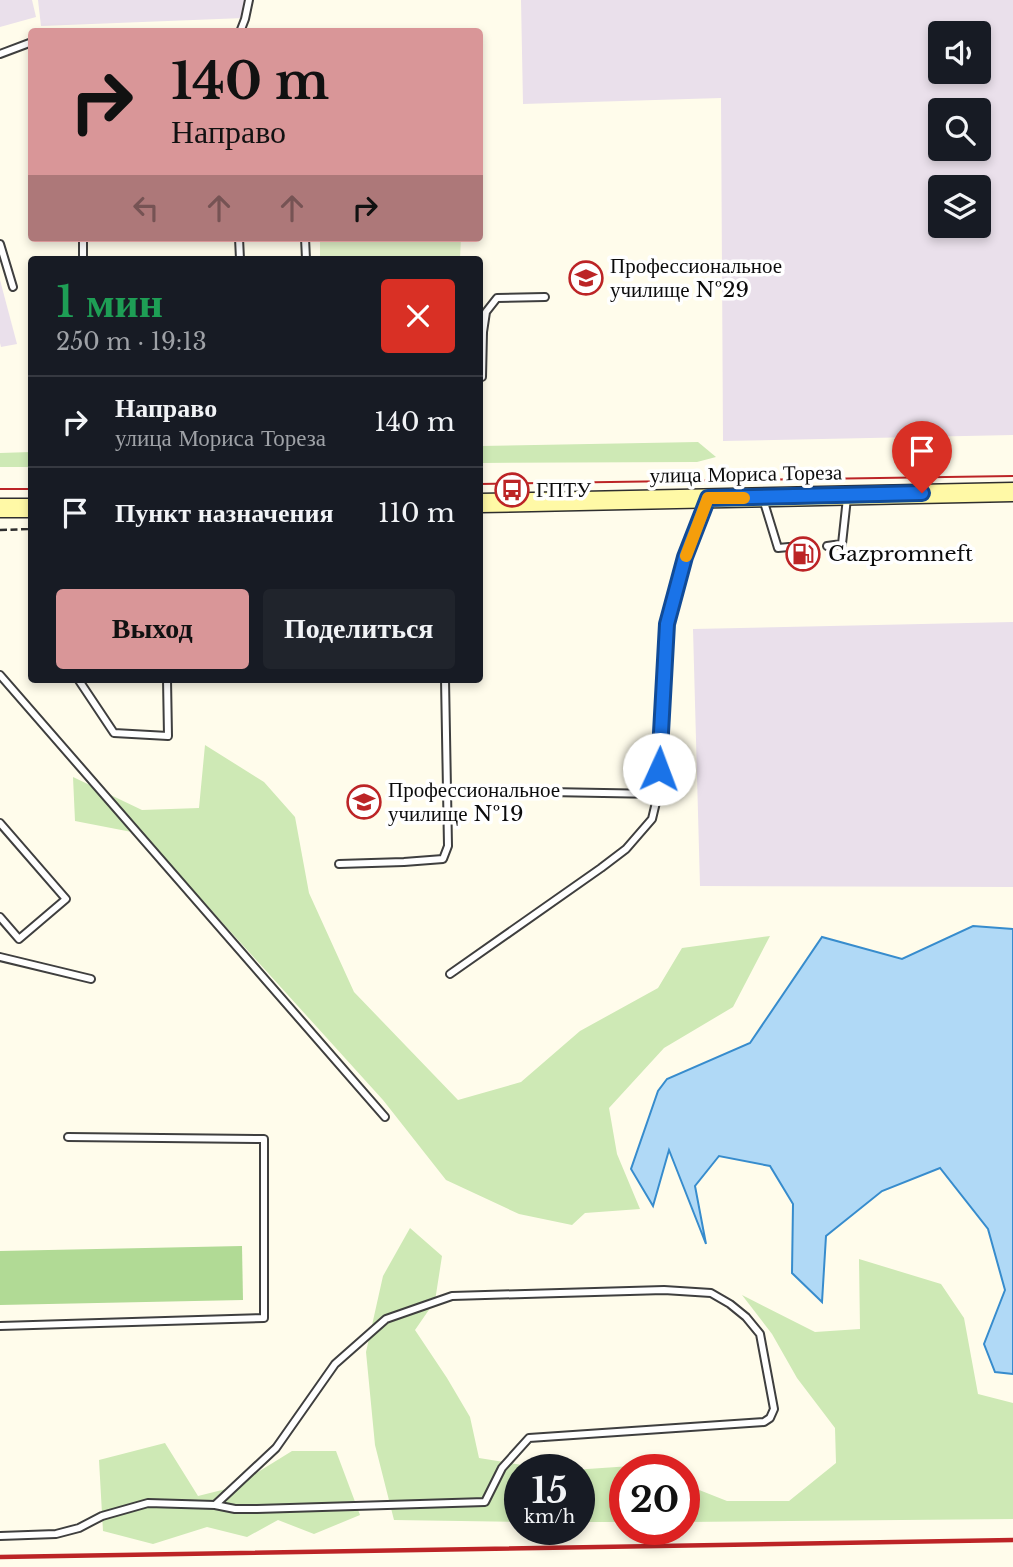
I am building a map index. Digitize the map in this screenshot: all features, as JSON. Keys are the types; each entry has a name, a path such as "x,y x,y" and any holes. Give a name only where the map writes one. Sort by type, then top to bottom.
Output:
{"street":[{"name":"улица Мориса Тореза","path":"483,503 1013,492"},
{"path":"0,508 28,508"}],"lane":[{"path":"242,28 249,0"},
{"path":"0,54 28,44"},
{"path":"0,244 13,287"},
{"path":"483,324 486,312 497,298 545,297"},
{"path":"828,545 842,544 847,495"},
{"path":"450,974 626,849 652,819 658,794 667,624 685,557 708,498"},
{"path":"763,498 778,548 789,547"},
{"path":"0,675 385,1117"},
{"path":"81,683 114,733 168,736 167,683"},
{"path":"339,864 443,859 448,846 445,683"},
{"path":"447,790 658,794"},
{"path":"0,823 65,899 19,939 0,917"},
{"path":"0,957 91,979"},
{"path":"0,1326 264,1318 264,1139 68,1137"},
{"path":"0,1536 56,1534 79,1528 102,1516 148,1503 257,1509 485,1502 502,1468 529,1438 764,1422 770,1418 774,1409 760,1334 746,1317 710,1293 664,1290 452,1296 386,1319 335,1364 276,1448 215,1505"}],"path":[{"path":"0,530 28,529"}],"shaded area":[{"path":"0,0 32,0 36,17 0,27"},
{"path":"38,0 244,0 244,18 41,26"},
{"path":"521,0 1013,0 1013,435 723,441 721,98 523,104"},
{"path":"0,280 17,344 1,347 0,343"},
{"path":"1013,622 1013,887 700,886 693,629"}],"green space":[{"path":"320,242 461,242 460,256 320,256"},
{"path":"698,442 716,457 697,462 483,463 483,446"},
{"path":"28,452 28,467 0,467 0,453"},
{"path":"205,745 264,782 295,817 309,893 354,992 458,1100 521,1082 580,1031 658,988 682,948 770,936 733,1007 664,1048 609,1108 617,1154 640,1209 585,1213 572,1225 519,1214 446,1180 383,1100 142,834 75,821 73,777 142,810 199,808"},
{"path":"410,1228 442,1256 435,1301 415,1330 470,1417 479,1458 504,1462 504,1522 394,1520 375,1445 366,1352 383,1276"},
{"path":"242,1246 243,1300 0,1305 0,1251"},
{"path":"859,1259 941,1284 964,1318 978,1394 1013,1403 1013,1519 700,1522 700,1490 727,1501 789,1501 836,1463 835,1428 797,1378 772,1334 742,1295 815,1332 860,1329"},
{"path":"165,1443 198,1496 234,1487 292,1451 336,1451 360,1515 314,1534 278,1520 247,1537 207,1527 153,1544 103,1531 99,1460"},
{"path":"595,1468 609,1468 609,1522 595,1522"}],"water":[{"path":"973,926 1013,929 1013,1374 995,1372 984,1344 1005,1290 988,1229 940,1168 882,1191 826,1236 822,1302 792,1273 793,1204 770,1166 719,1156 695,1186 706,1244 669,1150 653,1206 631,1169 658,1091 667,1079 750,1043 822,937 902,959"}],"tram line":[{"path":"483,484 1013,476"},
{"path":"0,489 28,489"}],"railway":[{"path":"0,1557 1013,1540"}],"slow traffic":[{"path":"686,556 708,498 744,498"}],"place":[{"name":"Профессиональное училище №29","path":"586,278"},
{"name":"ГПТУ","path":"512,490"},
{"name":"Gazpromneft","path":"803,554"},
{"name":"Профессиональное училище №19","path":"364,802"}],"route":[{"path":"659,769 667,624 685,557 708,498 922,493"}]}
